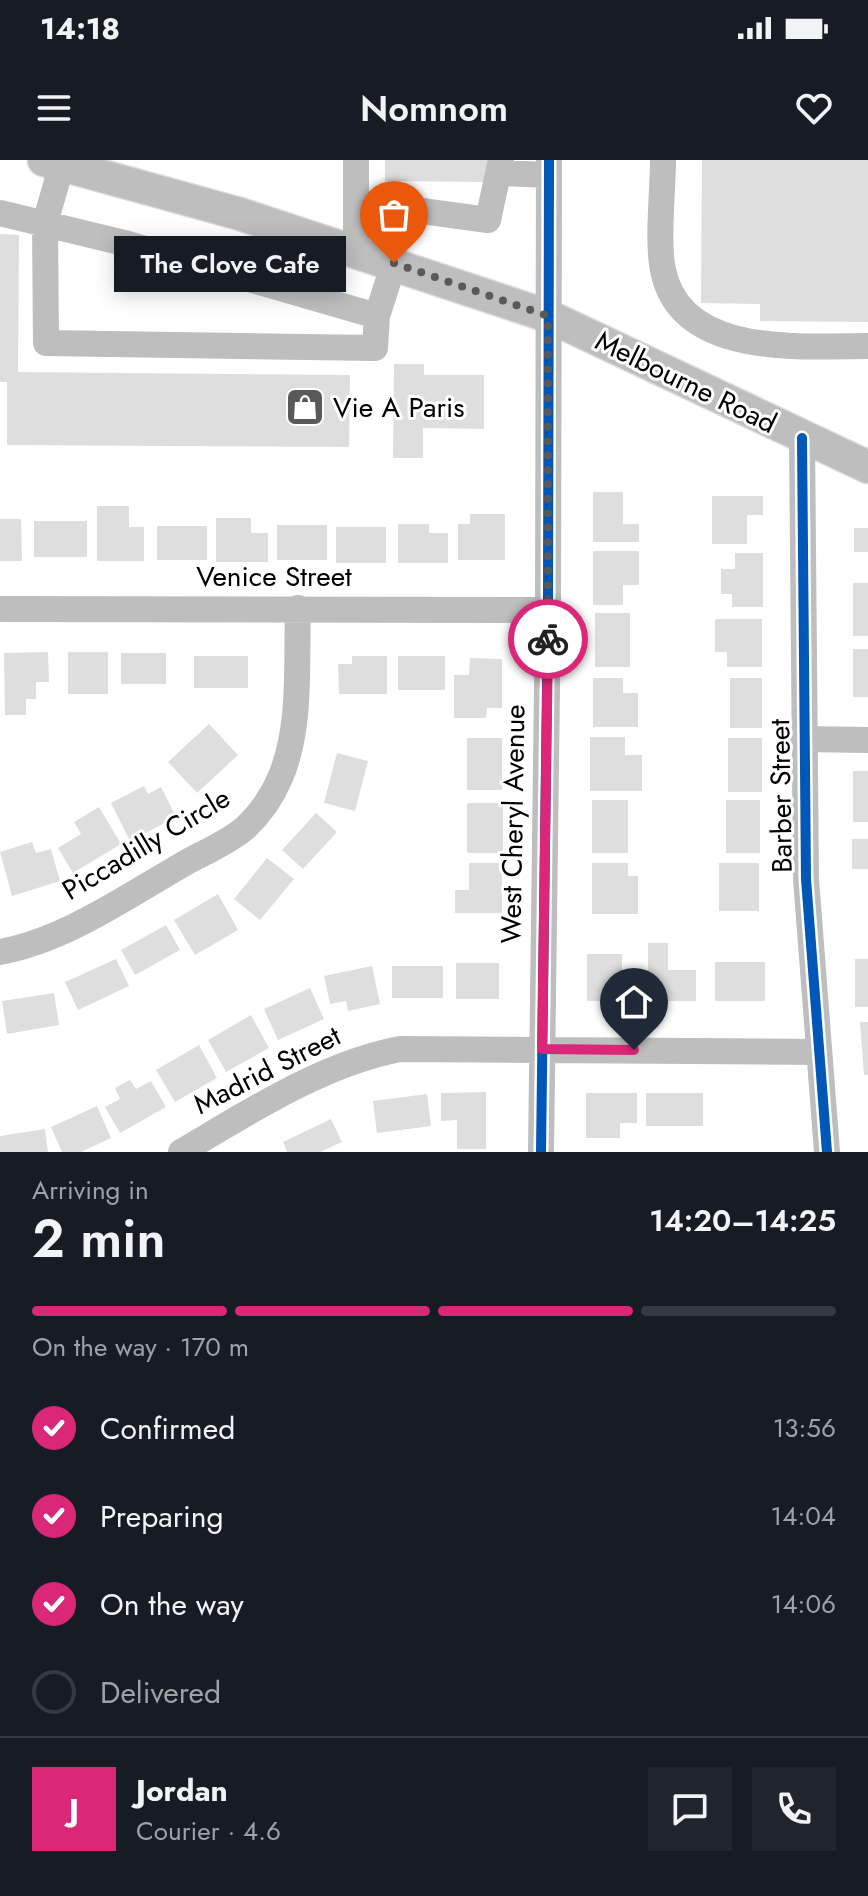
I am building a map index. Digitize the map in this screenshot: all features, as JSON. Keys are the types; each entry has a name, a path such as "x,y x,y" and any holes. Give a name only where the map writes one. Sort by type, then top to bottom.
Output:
{"main road":[{"name":"Melbourne Road","path":"53,162 356,251 548,316 868,467"}],"street":[{"path":"356,160 356,251"},
{"path":"663,160 663,270 671,291 686,312 717,335 749,342 868,346"},
{"path":"53,162 45,223 46,343 375,348 377,316 394,263"},
{"path":"356,202 488,220 501,167 548,168"},
{"name":"West Cheryl Avenue","path":"541,1152 548,610 548,168"},
{"path":"0,213 201,264 377,316"},
{"name":"Barber Street","path":"802,438 806,879 827,1152"},
{"name":"Piccadilly Circle","path":"0,952 27,947 56,934 159,878 243,830 266,805 281,777 292,736 298,608"},
{"name":"Venice Street","path":"0,609 548,610"},
{"path":"803,739 868,740"},
{"name":"Madrid Street","path":"195,1148 331,1069 365,1056 400,1049 817,1052"}],"building":[{"path":"385,160 491,160 491,182 385,181"},
{"path":"702,160 868,160 868,322 760,321 760,304 701,303"},
{"path":"0,234 19,235 18,372 350,375 349,447 7,445 7,382 0,382"},
{"path":"394,364 424,364 424,375 484,375 484,429 423,428 423,458 393,458"},
{"path":"593,492 623,492 623,524 639,524 639,542 593,542"},
{"path":"712,496 763,496 763,515 747,515 747,544 712,544"},
{"path":"97,506 129,506 129,527 144,527 144,561 97,561"},
{"path":"470,514 505,514 505,560 458,560 458,524 470,524"},
{"path":"216,518 251,518 251,533 268,533 268,562 216,562"},
{"path":"0,519 21,519 22,561 0,561"},
{"path":"34,521 87,521 87,557 34,557"},
{"path":"398,524 429,524 429,533 448,533 448,563 398,563"},
{"path":"277,525 327,525 327,560 277,560"},
{"path":"157,526 207,526 207,560 157,560"},
{"path":"336,527 386,527 386,563 336,563"},
{"path":"854,528 868,528 868,552 854,552"},
{"path":"593,551 639,551 639,585 623,585 623,605 593,605"},
{"path":"735,553 763,553 763,607 732,607 732,594 721,594 721,569 735,569"},
{"path":"853,583 868,583 868,636 853,636"},
{"path":"595,613 630,613 630,667 595,667"},
{"path":"715,619 762,619 762,667 727,667 727,652 715,652"},
{"path":"853,649 868,649 868,697 853,697"},
{"path":"48,652 49,682 36,682 36,699 26,699 26,715 5,715 4,653"},
{"path":"68,652 108,652 108,694 68,694"},
{"path":"121,653 166,653 166,684 121,684"},
{"path":"194,656 248,656 248,688 194,688"},
{"path":"352,656 387,656 387,694 339,694 338,664 352,664"},
{"path":"398,656 445,656 445,690 398,690"},
{"path":"470,658 502,659 502,708 487,708 486,718 454,718 454,675 469,675"},
{"path":"593,678 623,678 623,693 638,693 638,727 593,727"},
{"path":"730,678 762,678 762,728 730,728"},
{"path":"209,724 238,755 197,793 168,762"},
{"path":"590,737 625,737 625,755 642,755 642,791 590,791"},
{"path":"467,738 502,738 502,790 467,790"},
{"path":"728,738 762,738 762,792 728,792"},
{"path":"337,753 368,761 355,811 324,803"},
{"path":"853,771 868,771 868,822 853,822"},
{"path":"144,786 148,794 161,787 176,817 130,841 111,803"},
{"path":"592,800 628,800 628,853 592,853"},
{"path":"726,800 760,800 760,853 726,853"},
{"path":"467,803 503,803 503,853 467,853"},
{"path":"99,807 121,844 73,873 58,848 81,834 74,822"},
{"path":"316,813 337,832 303,869 282,850"},
{"path":"852,839 868,839 868,869 852,869"},
{"path":"32,842 36,853 51,849 60,881 12,896 0,852"},
{"path":"267,858 294,879 260,920 234,899"},
{"path":"469,863 502,863 502,913 455,913 455,890 469,890"},
{"path":"592,863 628,863 628,876 638,876 638,914 592,914"},
{"path":"719,863 759,863 759,911 719,911"},
{"path":"218,894 238,930 195,955 174,920"},
{"path":"166,925 180,950 135,975 121,950"},
{"path":"648,943 668,943 668,970 696,970 696,1001 648,1001"},
{"path":"587,954 622,954 622,970 639,970 639,1001 587,1001"},
{"path":"116,959 129,986 78,1010 65,982"},
{"path":"855,959 868,959 868,1007 855,1007"},
{"path":"715,962 765,962 765,1001 715,1001"},
{"path":"456,963 499,963 499,999 456,999"},
{"path":"372,966 380,1004 348,1011 346,1001 330,1004 324,976"},
{"path":"392,966 443,966 443,998 392,998"},
{"path":"310,988 324,1019 278,1040 264,1009"},
{"path":"54,993 59,1025 7,1034 2,1001"},
{"path":"251,1015 269,1048 226,1072 208,1040"},
{"path":"860,1022 868,1022 868,1075 864,1075"},
{"path":"199,1045 217,1078 175,1102 156,1070"},
{"path":"130,1080 136,1089 151,1081 166,1107 120,1133 105,1107 120,1099 115,1088"},
{"path":"486,1092 486,1149 457,1149 457,1120 441,1121 441,1093"},
{"path":"586,1093 637,1093 637,1123 620,1123 620,1138 586,1138"},
{"path":"646,1093 703,1093 703,1126 646,1126"},
{"path":"427,1094 431,1126 377,1133 373,1101"},
{"path":"97,1106 111,1138 81,1152 62,1152 51,1127"},
{"path":"331,1119 342,1142 320,1152 287,1152 283,1142"},
{"path":"45,1129 48,1152 0,1152 0,1136"}],"cycle path":[{"path":"541,1152 548,610 549,160"},
{"path":"802,438 806,879 827,1152"}],"way so far":[{"path":"394,263 548,316 548,639"}],"place":[{"name":"The Clove Cafe","path":"394,263"},
{"name":"Vie A Paris","path":"305,407"}],"route":[{"path":"548,639 542,1049 634,1050"}]}
